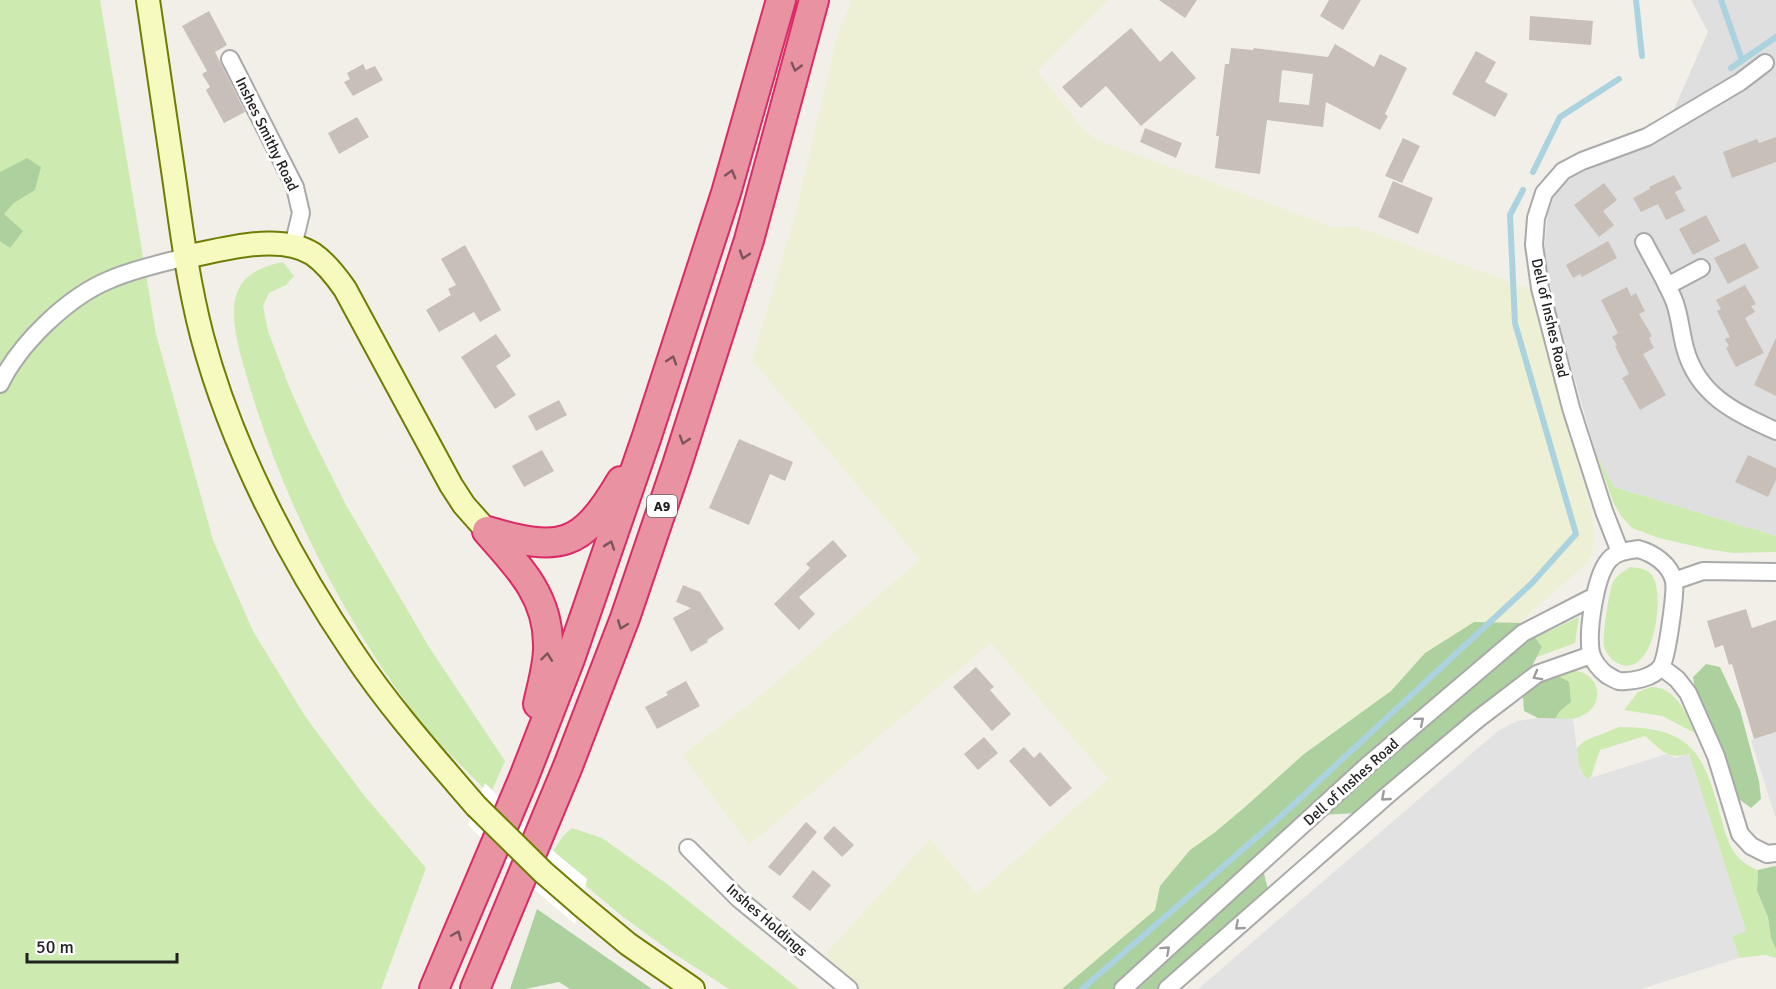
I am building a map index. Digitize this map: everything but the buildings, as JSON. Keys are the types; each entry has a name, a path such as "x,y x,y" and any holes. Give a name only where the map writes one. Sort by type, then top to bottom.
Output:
{"highway":[{"name":"A9","path":"434,989 524,777 570,659 647,436 726,192 781,0"},
{"name":"A9","path":"475,989 568,766 625,618 749,240 814,0"},
{"name":"A9","path":"487,531 540,544 558,542 575,536 592,523 606,506 647,436"},
{"name":"A9","path":"487,531 520,568 534,588 545,617 548,644 545,673 524,777"}],"main road":[{"path":"148,0 185,257 202,337 226,409 269,512 309,584 354,655 413,733 476,806 536,866 581,905 628,944 693,989"},
{"path":"185,257 244,245 270,243 293,246 312,254 331,270 345,289 451,485 487,531"}],"street":[{"name":"Inshes Smithy Road","path":"230,59 295,187 301,213 293,246"},
{"name":"Dell of Inshes Road","path":"1620,552 1571,408 1540,288 1534,245 1536,218 1544,193 1563,171 1582,161 1647,137 1740,81 1765,63"},
{"path":"1644,242 1675,302 1685,349 1696,375 1711,394 1732,410 1776,431"},
{"path":"0,384 28,342 64,308 106,281 126,273 185,257"},
{"path":"1666,286 1701,268"},
{"path":"1638,549 1652,553 1666,566 1674,581 1668,646 1661,667 1641,679 1617,681 1601,671 1592,655 1589,627 1595,596 1608,561 1620,552 1638,549"},
{"path":"1674,581 1703,571 1776,572"},
{"name":"Dell of Inshes Road","path":"1123,989 1369,764 1523,633 1595,596"},
{"path":"1167,989 1390,793 1478,719 1537,674 1592,655"},
{"path":"1661,667 1677,679 1688,693 1716,756 1740,834 1751,846 1767,854 1776,853"},
{"name":"Inshes Holdings","path":"688,848 739,899 849,989"}],"shaded area":[{"path":"1691,0 1776,0 1776,536 1614,487 1596,454 1557,317 1544,252 1548,213 1555,194 1569,178 1661,139 1708,32"},
{"path":"1538,718 1573,719 1579,765 1587,779 1667,754 1675,758 1689,754 1746,931 1732,936 1739,958 1641,989 1198,989 1498,731 1517,721"},
{"path":"1776,732 1776,816 1775,816 1751,740"}],"green space":[{"path":"0,0 100,0 156,334 213,540 253,631 305,716 363,794 426,868 381,989 0,989"},
{"path":"852,0 1108,0 1037,71 1083,129 1097,140 1330,226 1358,227 1533,290 1591,511 1594,538 1592,553 1586,564 1105,989 859,989 822,958 930,839 977,894 1108,779 991,643 749,845 682,755 756,699 920,560 752,360 795,215 837,36"},
{"path":"27,158 41,167 35,190 14,203 4,214 23,231 10,248 0,241 0,172"},
{"path":"283,262 294,276 286,285 269,293 263,306 268,331 288,384 346,505 429,647 505,761 490,795 426,728 381,666 312,546 275,461 259,418 244,365 236,334 234,312 237,293 244,280 262,268"},
{"path":"1596,454 1614,487 1776,536 1776,552 1733,553 1707,549 1659,538 1632,528 1614,504"},
{"path":"1630,567 1644,569 1651,574 1656,583 1658,598 1654,634 1648,650 1639,661 1628,666 1611,658 1605,650 1604,641 1606,614 1613,582 1618,575"},
{"path":"1579,617 1575,643 1537,657 1542,647 1535,638"},
{"path":"1474,622 1524,623 1542,647 1531,668 1357,813 1321,815 1263,870 1268,889 1158,989 1062,989 1155,910 1160,886 1190,850 1245,807 1304,754 1391,691 1425,653"},
{"path":"1706,664 1720,667 1740,710 1759,781 1761,799 1751,808 1732,794 1696,698 1693,677"},
{"path":"1573,670 1590,677 1595,684 1597,698 1594,706 1580,717 1555,719 1560,711 1571,702 1542,679"},
{"path":"1560,677 1569,682 1571,702 1560,711 1555,719 1538,718 1524,711 1523,697 1542,679"},
{"path":"1651,687 1660,688 1674,697 1684,710 1695,733 1662,716 1624,710 1638,692"},
{"path":"1619,727 1645,728 1665,732 1680,739 1702,762 1733,851 1743,862 1758,870 1757,891 1768,917 1776,958 1766,955 1739,958 1732,936 1746,931 1689,754 1669,755 1645,736 1600,750 1591,777 1587,779 1584,776 1579,765 1577,748 1584,741"},
{"path":"572,828 602,838 667,884 799,989 729,989 670,951 586,886 587,879 553,851 563,836"},
{"path":"1775,866 1776,949 1771,938 1768,917 1757,891 1758,870"},
{"path":"537,909 652,989 570,989 559,982 525,989 510,989"}],"pier":[{"path":"485,783 553,851 587,879 575,924 534,889 468,825"}],"waterway":[{"path":"1636,0 1642,56"},
{"path":"1721,0 1742,60"},
{"path":"1731,68 1776,37"},
{"path":"1533,172 1560,117 1619,79"},
{"path":"1082,989 1280,817 1532,583 1576,534 1515,323 1510,215 1523,190"}]}
